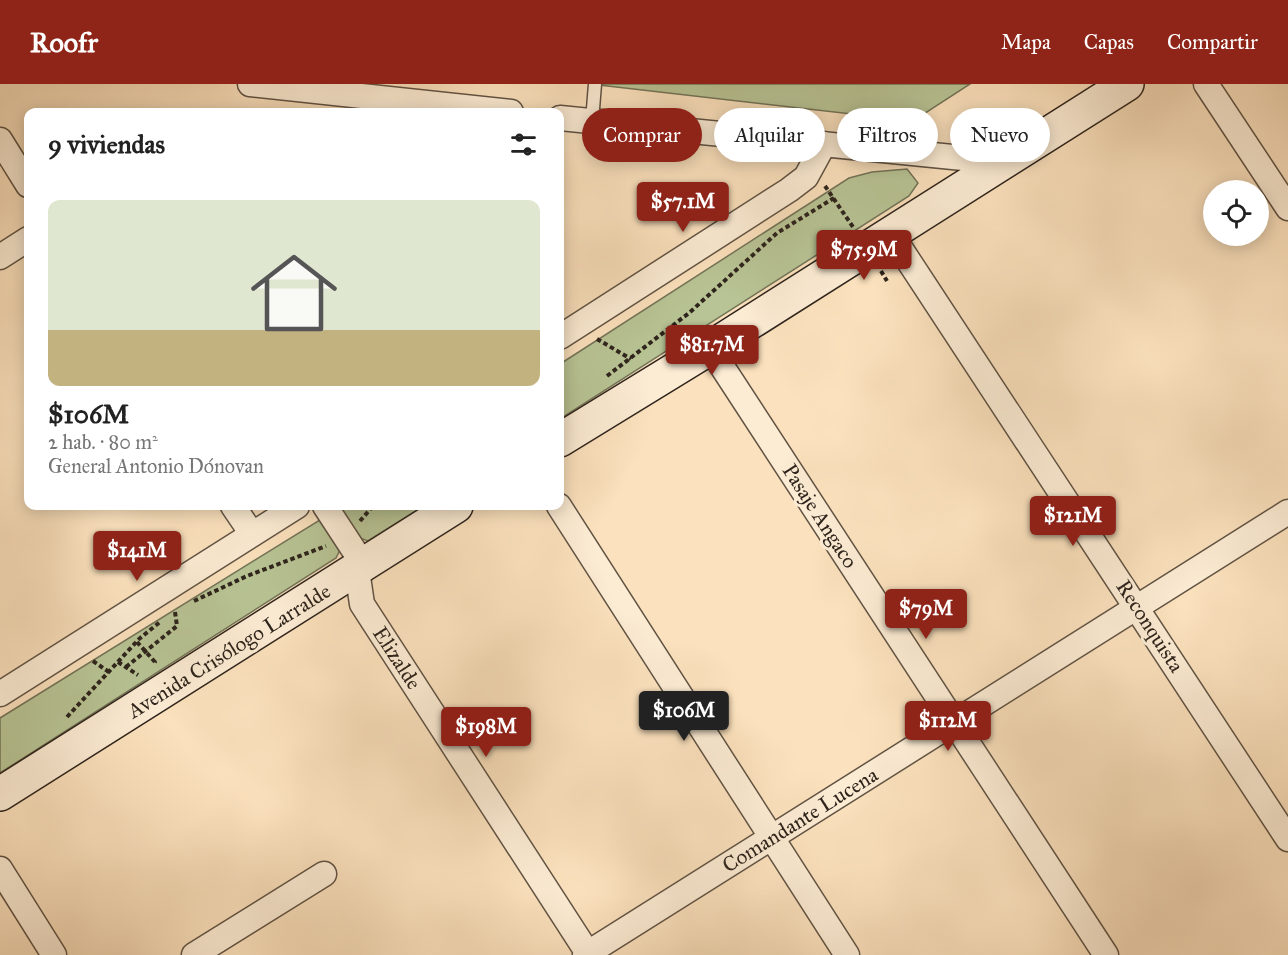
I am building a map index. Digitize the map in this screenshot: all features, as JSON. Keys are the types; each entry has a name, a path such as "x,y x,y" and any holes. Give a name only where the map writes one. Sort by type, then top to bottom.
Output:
{"main road":[{"path":"1050,132 1127,84"},
{"path":"564,438 1003,162"},
{"name":"Avenida Crisólogo Larralde","path":"0,794 450,510"}],"street":[{"path":"250,84 430,108"},
{"path":"1206,84 1288,208"},
{"path":"564,118 582,120"},
{"path":"0,140 24,179"},
{"path":"825,144 950,157"},
{"path":"567,332 780,197 806,177 814,162"},
{"path":"0,256 24,241"},
{"name":"Reconquista","path":"879,241 1138,608 1288,839"},
{"name":"Pasaje Angaco","path":"710,348 1106,955"},
{"path":"236,510 252,534"},
{"path":"0,694 291,510"},
{"name":"Elizalde","path":"328,510 358,558 357,570 362,604 587,954"},
{"path":"562,510 770,839 847,955"},
{"name":"Comandante Lucena","path":"587,954 1288,512"},
{"path":"0,869 54,955"},
{"path":"194,955 324,874"}],"lane":[{"path":"593,108 595,84"}],"path":[{"path":"806,177 825,187 879,241 887,281"},
{"path":"602,379 689,313 777,232 834,198"},
{"path":"567,332 631,359"},
{"path":"58,723 96,688 136,642 175,612 247,576 282,565 345,537"},
{"path":"126,667 177,627 175,612"},
{"path":"118,662 138,675 155,662 136,642"}],"green space":[{"path":"590,84 970,84 933,108 837,108 837,112 825,111 825,108 800,108"},
{"path":"907,169 918,183 909,196 564,416 564,361 849,178 872,172"},
{"path":"341,510 418,510 368,541 360,538"},
{"path":"323,518 341,548 336,558 0,773 0,718"}]}
